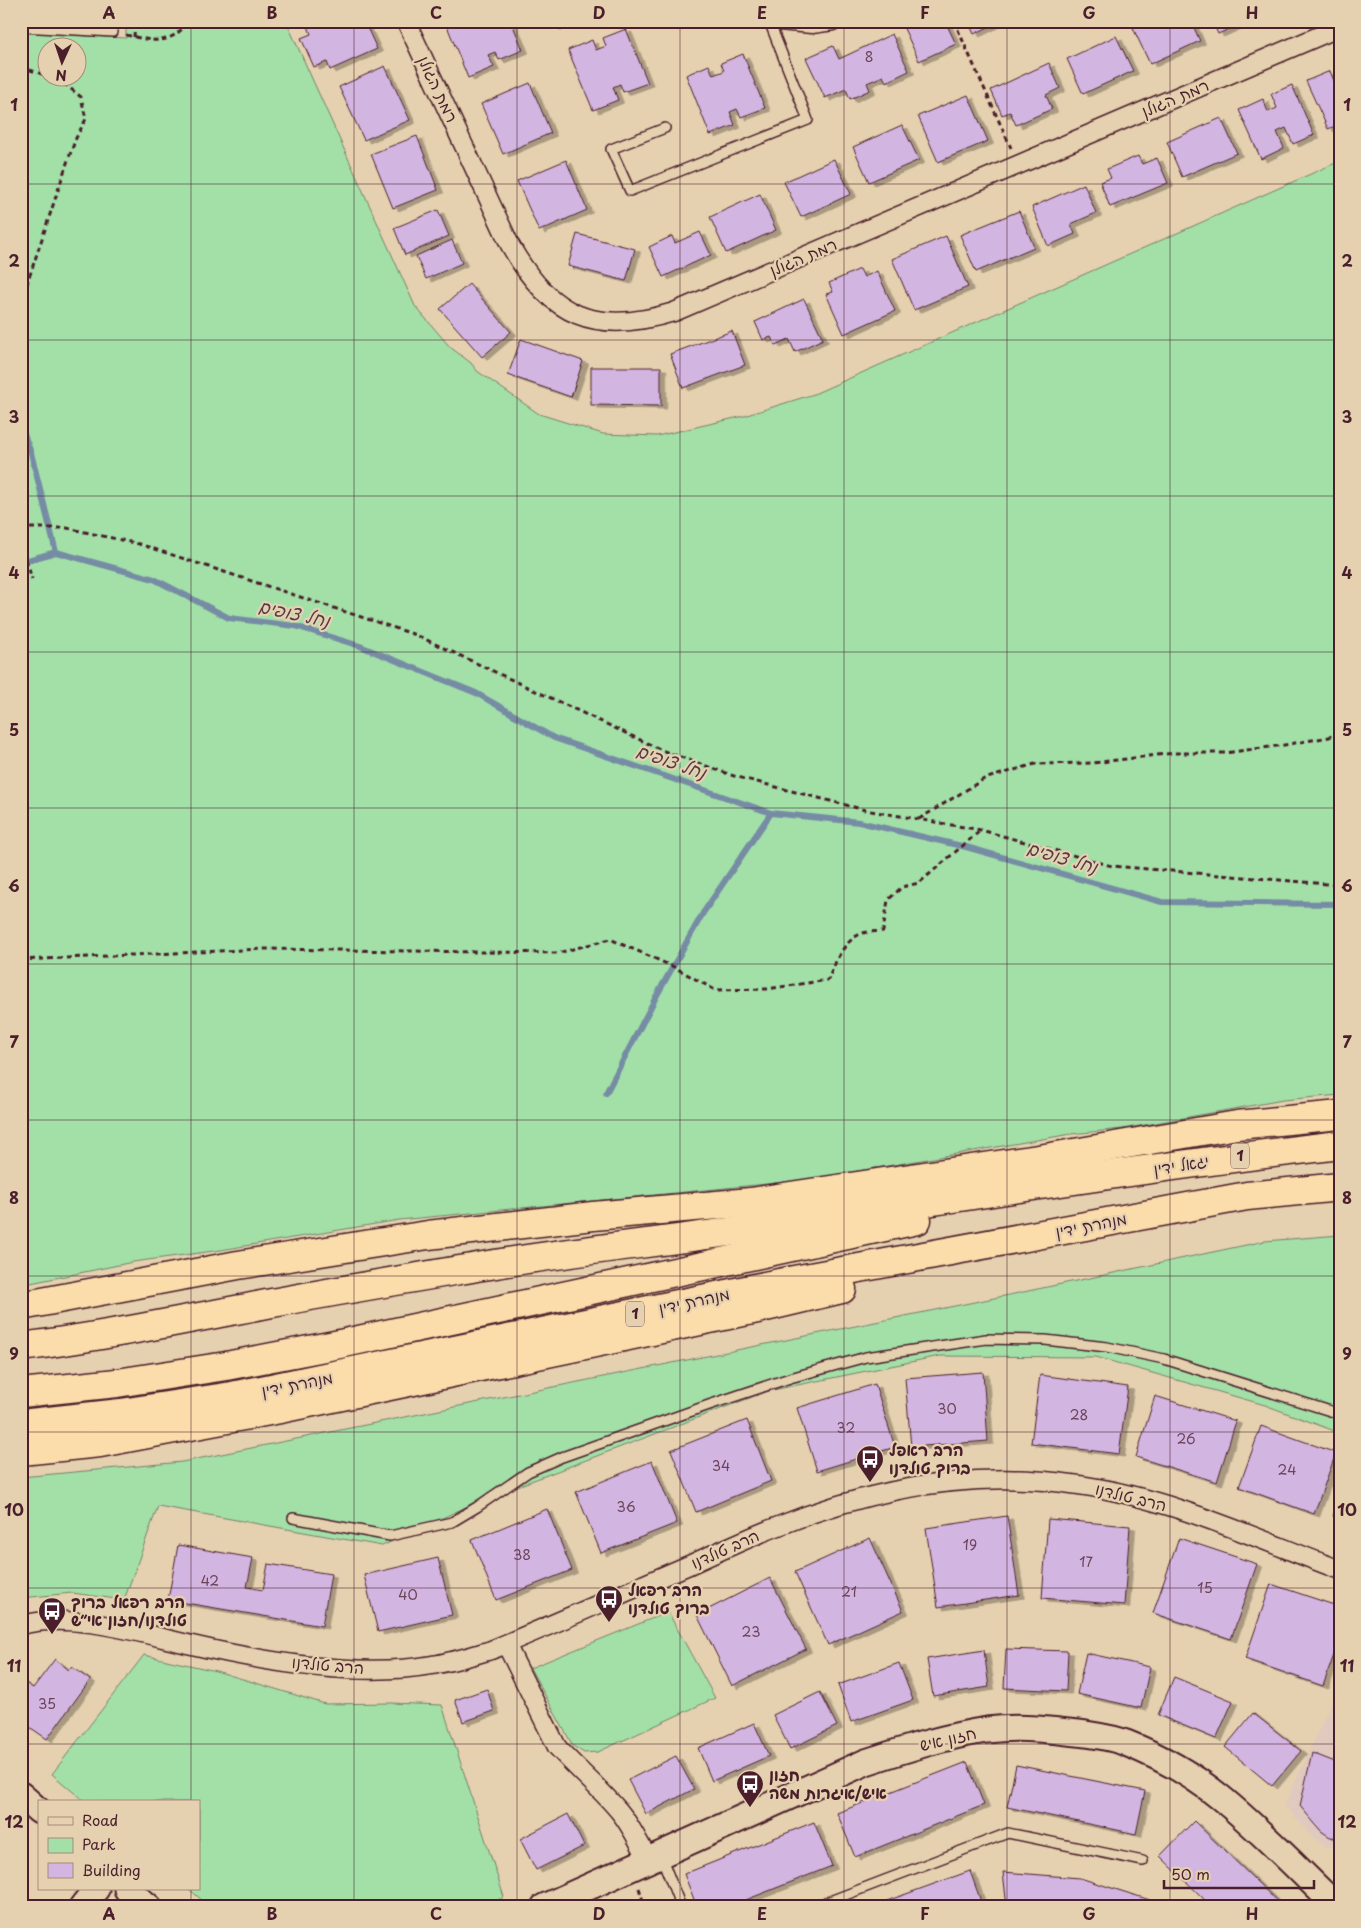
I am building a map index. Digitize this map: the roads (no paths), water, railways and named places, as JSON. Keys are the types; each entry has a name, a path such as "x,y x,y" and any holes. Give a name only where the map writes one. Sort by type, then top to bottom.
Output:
{"highway":[{"path":"21,1306 238,1265 419,1237 593,1216 751,1202 1044,1158 1237,1125 1340,1115"},
{"name":"יגאל ידין","path":"1141,1172 1232,1157 1340,1145"},
{"path":"21,1347 90,1338 272,1303 488,1265 766,1227 910,1204 1141,1172"},
{"name":"מנהרת ידין","path":"21,1393 117,1383 283,1355 1141,1172"},
{"name":"1","path":"1247,1196 1340,1187"},
{"path":"21,1452 100,1443 280,1409 781,1303 1247,1196"},
{"name":"מנהרת ידין","path":"21,1424 121,1413 241,1394 789,1281 1247,1196"}],"street":[{"name":"רמת הגולן","path":"406,21 510,245 524,269 538,287 552,300 572,313 609,322 634,322 674,312 1340,27"},
{"path":"780,21 812,24 833,21"},
{"name":"הרב טולדנו","path":"21,1625 30,1622 56,1621 85,1623 272,1660 340,1668 371,1669 431,1665 461,1659 506,1644 776,1526 826,1508 909,1487 960,1480 1002,1478 1042,1480 1121,1493 1202,1517 1340,1570"},
{"path":"506,1644 557,1747 620,1812 655,1858"},
{"name":"חזון איש","path":"544,1907 866,1762 914,1746 955,1736 989,1730 1030,1728 1097,1736 1125,1742 1195,1779 1254,1826 1334,1900"},
{"path":"21,1795 38,1810"},
{"path":"82,1907 95,1890"},
{"path":"128,1890 149,1907"}],"lane":[{"path":"560,21 562,24 569,21"},
{"path":"664,128 611,149 630,191 808,120 769,21"},
{"path":"21,27 113,32"},
{"path":"293,1518 390,1536 452,1522 537,1468 562,1457 718,1402 790,1378 866,1357 986,1339 1045,1340 1108,1347 1164,1359 1340,1414"},
{"path":"814,1907 1008,1833 1142,1861"},
{"path":"655,1858 681,1907"}],"waterway":[{"path":"21,426 31,453 56,552"},
{"name":"נחל צופים","path":"21,562 56,552 154,579 229,618 295,626 360,646 476,693 554,738 771,813 859,822 966,847 1162,902 1340,904"},
{"path":"606,1093 657,995 703,913 771,813"}],"place":[{"name":"הרב ראפל ברוך טולדנו","path":"870,1483"},
{"name":"הרב רפאל ברוך טולדנו","path":"609,1623"},
{"name":"הרב רפאל ברוך טולדנו/חזון אי״ש","path":"52,1635"},
{"name":"חזון איש/איגרות משה","path":"750,1808"}]}
